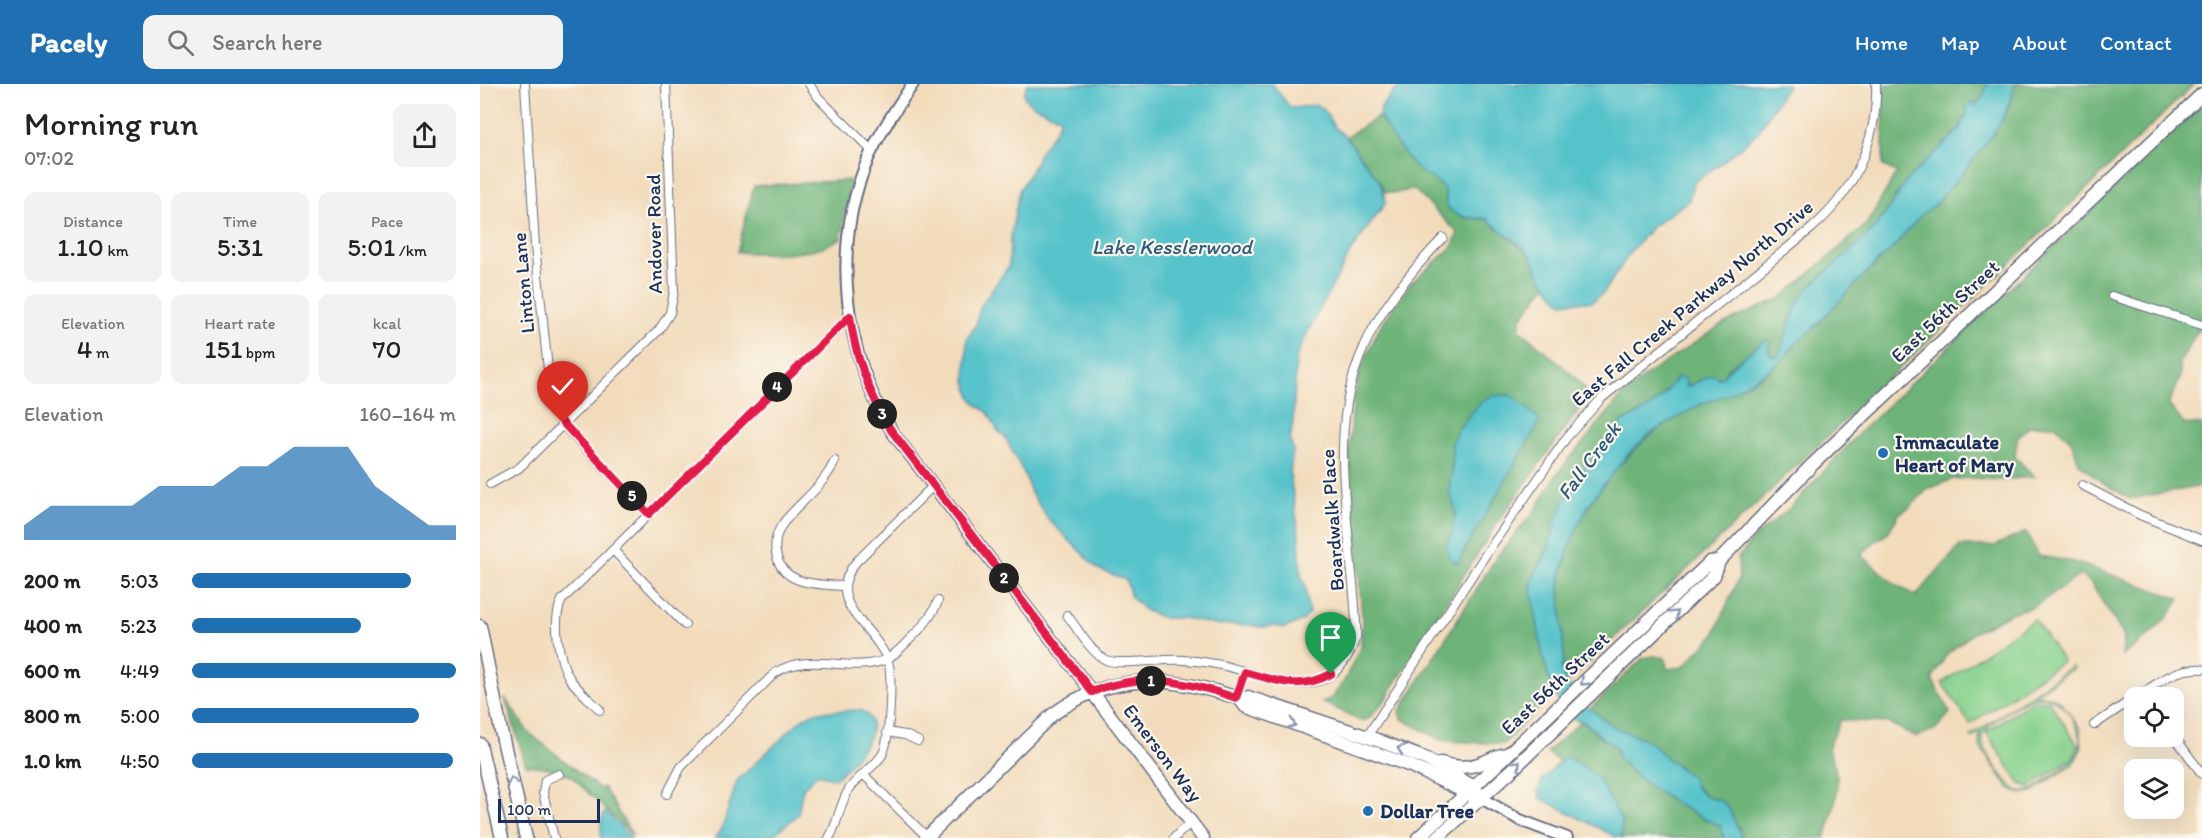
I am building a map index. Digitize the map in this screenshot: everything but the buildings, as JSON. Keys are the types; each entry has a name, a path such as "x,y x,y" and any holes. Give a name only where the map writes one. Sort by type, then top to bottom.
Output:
{"main road":[{"path":"913,84 891,115 872,151 858,189 849,229 846,277 857,353 877,404 893,433 1092,692"},
{"name":"East 56th Street","path":"1418,838 1474,793 1628,650 1714,576 1719,561 1813,464 2202,94"},
{"path":"480,626 525,838"},
{"path":"927,838 1037,728 1065,705 1092,692 1124,682 1170,682 1203,687 1238,698 1245,706 1453,766 1482,763 1498,755 1509,754"},
{"name":"Emerson Way","path":"1092,692 1203,838"},
{"name":"East 56th Street","path":"1437,838 1509,754 1549,725"},
{"path":"1364,742 1419,770 1474,793"},
{"path":"480,744 502,838"},
{"path":"1434,762 1474,793 1520,820 1567,838"}],"street":[{"name":"Linton Lane","path":"525,84 535,246 550,393 563,423 649,514"},
{"name":"Andover Road","path":"490,484 519,468 659,330 672,307 674,291 666,84"},
{"path":"808,84 872,151"},
{"name":"East Fall Creek Parkway North Drive","path":"1364,742 1486,554 1567,437 1590,410 1610,391 1812,228 1835,205 1852,181 1866,151 1874,124 1876,84"},
{"name":"Boardwalk Place","path":"1067,615 1094,650 1109,661 1122,663 1160,659 1185,660 1223,666 1283,683 1305,684 1331,674 1350,654 1356,637 1344,478 1343,447 1346,405 1364,348 1384,308 1405,279 1443,238"},
{"path":"2112,296 2202,325"},
{"path":"600,710 573,683 562,662 556,618 564,597 850,316"},
{"path":"835,460 818,488 782,524 777,535 776,548 781,566 795,579 810,584 846,586"},
{"path":"2082,485 2157,523 2202,540"},
{"path":"829,838 846,794 882,755 886,744 891,682 887,659 877,641 852,612 846,600 848,576 856,562 933,486"},
{"path":"612,550 686,625"},
{"path":"667,794 681,767 780,670 802,662 864,665 887,659 929,621 938,601"},
{"path":"2154,687 2176,672 2202,669"},
{"path":"1238,698 1245,672"},
{"path":"2094,725 2124,707"},
{"path":"887,732 905,735 918,741"},
{"path":"2182,747 2202,774"},
{"path":"554,838 543,793 545,780 559,774"},
{"path":"863,774 927,838"},
{"path":"1174,838 1191,822"}],"green space":[{"path":"1884,84 1987,84 1984,95 1974,106 1967,106 1967,114 1958,130 1896,195 1888,210 1870,233 1812,285 1797,303 1778,357 1773,357 1769,352 1770,346 1762,342 1717,379 1712,375 1686,387 1677,379 1648,409 1623,422 1615,430 1609,441 1570,490 1554,523 1549,546 1540,568 1534,575 1531,587 1543,657 1553,693 1504,744 1443,741 1402,719 1399,712 1498,555 1535,511 1556,475 1621,397 1648,374 1723,324 1781,298 1866,225 1897,172 1883,166"},
{"path":"2015,84 2194,84 2000,273 1567,683 1561,668 1564,659 1560,605 1562,573 1579,525 1607,480 1624,460 1664,425 1696,406 1753,381 1778,364 1798,341 1817,325 1846,293 1892,249 1917,219 1936,204 1990,139 2006,113"},
{"path":"2202,105 2202,323 2180,362 2180,378 2168,404 2184,424 2202,425 2202,486 2130,499 2100,481 2079,463 2071,441 2056,425 2030,426 2018,436 2015,457 2035,477 1998,480 1953,479 1928,489 1910,507 1900,513 1887,534 1874,542 1861,555 1896,585 1916,596 1960,546 1994,546 2026,532 2039,556 2075,562 2180,599 2154,630 2122,656 2124,636 2090,582 2080,575 2035,606 2013,612 1973,633 1947,654 1932,679 1950,713 1936,729 1916,737 1889,723 1840,720 1828,749 1836,772 1837,793 1825,838 1742,838 1739,829 1713,800 1702,793 1676,764 1667,759 1655,746 1643,738 1616,728 1590,709 1643,658 1654,656 1665,658 1667,669 1683,667 1714,635 1739,577 1738,558 1755,537 1790,508 1861,431"},
{"path":"1379,116 1404,153 1421,172 1436,180 1445,190 1446,205 1449,209 1465,218 1488,219 1531,256 1546,285 1521,318 1519,329 1574,376 1585,389 1583,404 1497,523 1385,700 1368,719 1361,721 1322,702 1332,698 1343,683 1361,646 1362,616 1349,449 1353,404 1360,371 1379,328 1410,284 1452,247 1458,233 1414,189 1396,193 1384,192 1380,182 1346,137"},
{"path":"851,180 841,238 804,252 777,254 737,252 754,186"},
{"path":"2034,619 2063,661 1970,724 1942,683"},
{"path":"2072,666 2073,668 2034,695 2049,696 2060,701 2080,728 2082,747 2073,764 2032,792 2020,794 2009,788 1981,748 1980,732 1972,738 1971,736","holes":["2036,697 2054,700 2068,713 2076,725 2080,746 2075,757 2064,768 2034,788 2021,792 2009,784 1997,768 1986,751 1982,737 1990,726 2005,713"]},
{"path":"505,698 528,732 600,789 603,787 633,836 571,776 545,767 526,765"},
{"path":"2033,701 2049,701 2078,745 2073,758 2029,787 2020,784 1986,732"},
{"path":"1582,720 1601,738 1612,742 1631,772 1664,795 1721,826 1724,838 1621,838 1622,821 1565,757 1560,763 1547,752"}],"water":[{"name":"Lake Kesslerwood","path":"1027,84 1272,84 1289,106 1294,108 1316,105 1324,110 1335,128 1346,137 1380,182 1386,202 1351,251 1296,358 1293,423 1290,439 1293,450 1290,474 1299,535 1301,575 1305,585 1309,613 1304,620 1285,628 1216,625 1184,618 1164,618 1146,611 1131,597 1126,580 1098,569 1048,519 1031,493 1005,437 998,431 988,413 971,397 966,381 967,339 976,325 980,308 1009,266 1010,240 1019,191 1038,155 1056,129 1060,118 1031,104 1025,98"},
{"path":"1402,84 1788,84 1758,132 1723,162 1694,182 1689,200 1651,228 1631,251 1604,292 1592,302 1561,302 1543,281 1525,249 1488,219 1454,213 1449,209 1441,185 1421,172 1403,153 1379,116 1385,103"},
{"name":"Fall Creek","path":"1987,84 2015,84 2005,114 1994,133 1935,205 1921,215 1892,249 1771,369 1729,394 1703,403 1651,433 1630,452 1588,506 1573,536 1561,574 1560,590 1564,659 1561,668 1567,683 1587,707 1616,728 1643,738 1655,746 1667,759 1692,777 1702,793 1720,800 1729,809 1742,838 1724,838 1721,826 1679,805 1639,778 1617,757 1618,751 1613,745 1586,723 1575,720 1553,693 1543,657 1531,587 1534,575 1545,557 1554,523 1570,490 1615,430 1623,422 1648,409 1663,396 1676,378 1683,377 1686,380 1686,387 1712,375 1717,376 1718,379 1766,340 1769,342 1769,352 1773,357 1778,357 1797,303 1812,285 1870,233 1907,180 1959,130 1967,114 1967,106 1972,102 1975,106 1984,95"},
{"path":"1510,395 1540,421 1457,563 1449,557 1446,546 1452,533 1456,512 1449,490 1452,442 1459,428 1481,402 1491,396"},
{"path":"861,710 869,717 871,725 867,742 835,779 818,774 803,788 798,814 775,834 753,838 715,838 722,829 737,781 803,718 815,712"},
{"path":"1565,757 1577,762 1596,776 1622,822 1621,836 1616,837 1540,798 1538,790 1543,779"},
{"path":"605,812 631,838 601,838 601,821"}],"place":[{"name":"Immaculate Heart of Mary","path":"1883,453"},
{"name":"Dollar Tree","path":"1368,811"}],"route":[{"path":"563,423 649,514 850,316 855,344 865,377 891,430 1092,692 1124,682 1181,682 1236,698 1245,672 1283,683 1296,684 1317,681 1331,674"}]}
